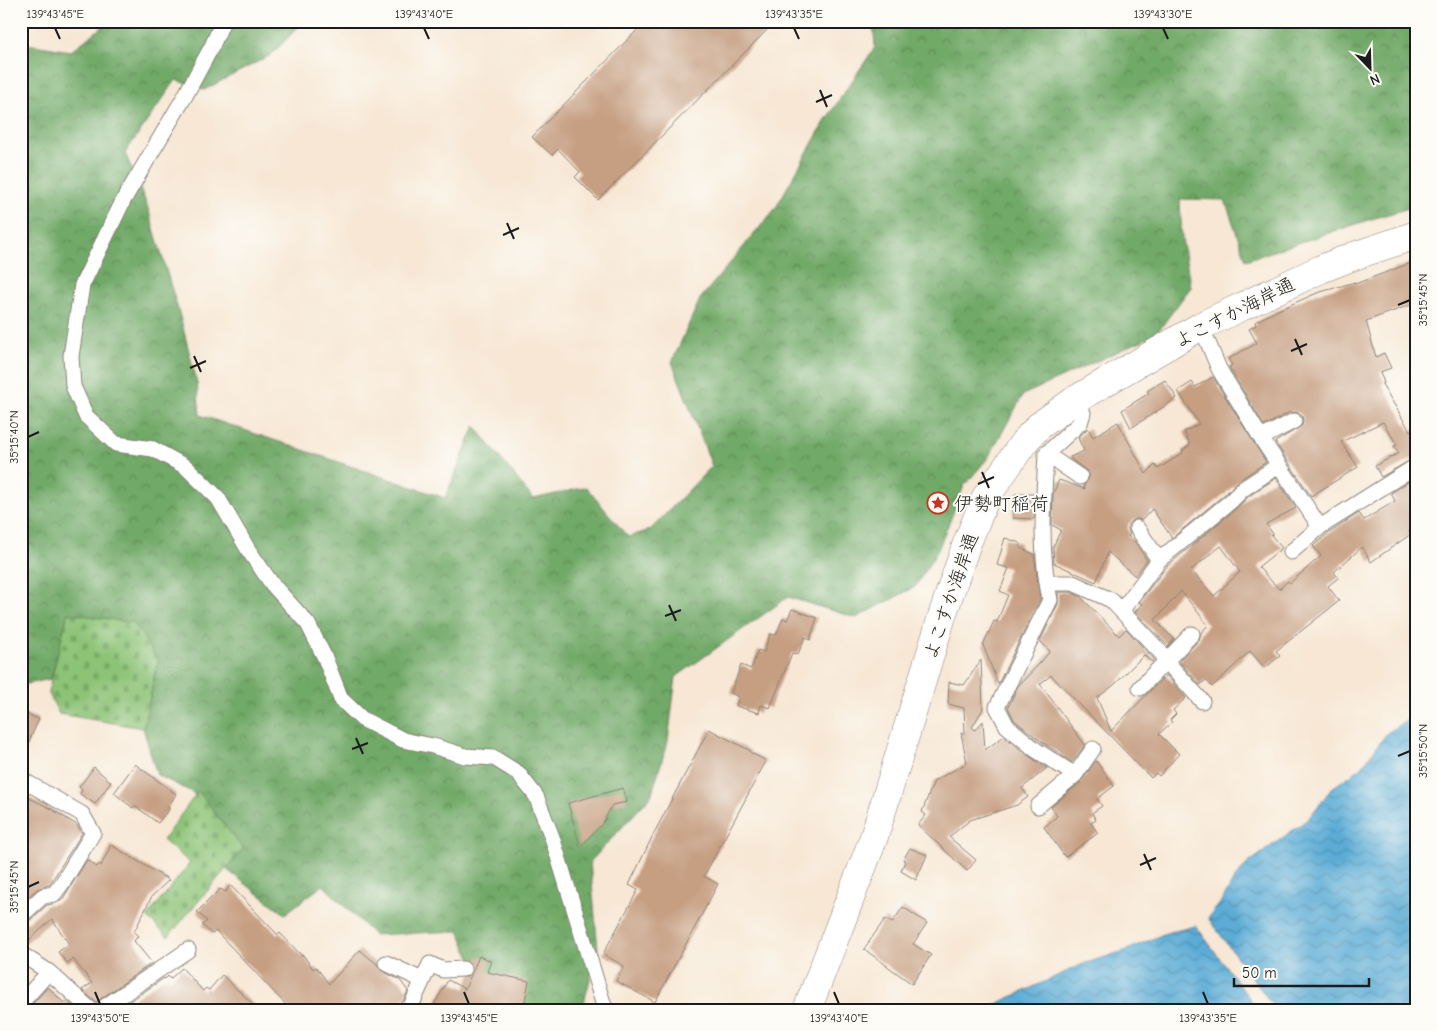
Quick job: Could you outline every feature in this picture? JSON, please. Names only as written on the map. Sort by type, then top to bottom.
[{"type":"highway","name":"よこすか海岸通","points":[[807,1010],[874,837],[943,613],[967,543],[986,497],[1024,442],[1039,426],[1075,400],[1201,326],[1321,269],[1416,235]]},
{"type":"street","points":[[223,21],[185,96],[124,199],[82,284],[71,356],[73,386],[86,416],[116,444],[153,449],[186,467],[218,498],[250,552],[272,584],[308,624],[325,658],[341,699],[362,719],[403,740],[433,746],[465,756],[494,758],[518,773],[536,796],[552,837],[604,1006],[607,1010]]},
{"type":"street","points":[[1201,326],[1219,369],[1261,438],[1320,527]]},
{"type":"street","points":[[1075,400],[1083,413],[1080,423],[1046,454],[1043,522],[1044,566],[1050,600],[997,706],[1007,726],[1036,750],[1075,775]]},
{"type":"street","points":[[1261,438],[1294,421]]},
{"type":"street","points":[[1046,454],[1080,477]]},
{"type":"street","points":[[1122,610],[1159,560],[1243,489],[1279,465]]},
{"type":"street","points":[[1291,552],[1320,527],[1416,466]]},
{"type":"street","points":[[1137,528],[1159,560]]},
{"type":"street","points":[[1048,583],[1073,583],[1111,600],[1202,700]]},
{"type":"street","points":[[1140,688],[1192,634]]},
{"type":"street","points":[[1038,806],[1075,775],[1093,749]]},
{"type":"street","points":[[21,778],[82,814],[93,833],[54,894],[44,896],[21,916]]},
{"type":"street","points":[[100,1010],[188,950]]},
{"type":"street","points":[[21,954],[49,972],[91,1010]]},
{"type":"street","points":[[386,963],[422,980]]},
{"type":"street","points":[[412,1008],[430,964],[443,970],[463,970]]},
{"type":"street","points":[[21,1002],[49,972]]},
{"type":"green space","points":[[110,21],[304,21],[271,55],[204,90],[176,80],[125,153],[147,205],[181,320],[197,383],[200,415],[445,498],[475,426],[533,499],[586,487],[628,537],[650,530],[712,466],[672,362],[700,299],[775,209],[825,121],[875,47],[873,21],[1416,21],[1416,206],[1246,260],[1225,200],[1180,199],[1182,239],[1191,287],[1156,334],[1023,395],[988,458],[964,486],[938,550],[915,587],[856,618],[788,597],[676,677],[668,741],[651,796],[590,862],[598,949],[582,1010],[482,1010],[487,997],[459,931],[374,935],[323,885],[285,914],[226,869],[243,849],[192,792],[157,775],[143,728],[158,661],[69,613],[51,679],[21,685],[21,43],[71,51]]},
{"type":"green space","points":[[68,613],[134,623],[158,661],[143,728],[59,714],[48,692]]},
{"type":"green space","points":[[198,791],[243,849],[168,937],[147,917],[190,863],[163,840]]},
{"type":"water","points":[[1416,715],[1416,1010],[1276,1010],[1208,918],[1247,864],[1308,819],[1332,788],[1361,768],[1387,733]]},
{"type":"water","points":[[1196,926],[1258,1010],[983,1010],[1083,964],[1127,950],[1166,933]]},
{"type":"building","points":[[646,21],[776,21],[598,200],[575,177],[580,172],[558,149],[552,155],[532,137]]},
{"type":"building","points":[[1416,261],[1416,303],[1366,321],[1376,357],[1384,353],[1391,368],[1380,372],[1384,383],[1382,384],[1410,431],[1416,428],[1416,457],[1381,477],[1375,466],[1399,453],[1394,446],[1397,445],[1383,422],[1341,442],[1358,467],[1311,496],[1275,442],[1302,426],[1302,416],[1299,413],[1290,412],[1264,426],[1229,367],[1232,365],[1228,359],[1257,343],[1249,329],[1256,325],[1255,322],[1276,311],[1317,293],[1355,282],[1355,284]]},
{"type":"building","points":[[1213,377],[1266,462],[1238,481],[1172,538],[1152,509],[1142,520],[1131,521],[1128,524],[1130,534],[1128,536],[1135,542],[1147,560],[1135,576],[1108,552],[1096,582],[1054,563],[1053,547],[1061,530],[1052,525],[1053,494],[1059,480],[1085,489],[1084,485],[1089,478],[1089,473],[1070,457],[1084,451],[1078,438],[1088,428],[1093,437],[1118,422],[1146,474],[1155,465],[1158,469],[1183,453],[1182,451],[1190,445],[1184,432],[1199,424],[1178,391],[1192,382],[1195,387]]},
{"type":"building","points":[[1165,380],[1177,398],[1131,428],[1122,410],[1149,393],[1147,391]]},
{"type":"building","points":[[1416,477],[1416,526],[1409,531],[1411,534],[1371,562],[1362,547],[1334,572],[1338,578],[1328,586],[1339,601],[1276,651],[1280,656],[1265,668],[1250,651],[1212,687],[1206,680],[1200,685],[1179,661],[1199,640],[1201,633],[1208,625],[1181,591],[1155,620],[1174,639],[1168,646],[1135,612],[1142,604],[1139,602],[1166,567],[1249,496],[1276,478],[1296,508],[1266,524],[1273,534],[1271,535],[1282,548],[1258,567],[1279,589],[1288,581],[1290,583],[1321,556],[1313,546],[1359,513],[1364,520],[1395,501],[1391,493]],"holes":[[[1221,546],[1240,572],[1214,596],[1191,570]]]},
{"type":"building","points":[[1015,494],[1035,494],[1034,519],[1013,518]]},
{"type":"building","points":[[1005,538],[1020,543],[1020,548],[1034,554],[1040,599],[998,684],[983,645],[994,621],[997,622],[1008,595],[1000,591],[1009,568],[997,565]]},
{"type":"building","points":[[1058,592],[1071,592],[1081,597],[1119,636],[1126,629],[1154,659],[1152,662],[1144,655],[1114,685],[1097,698],[1111,731],[1166,675],[1186,698],[1173,710],[1176,714],[1170,720],[1172,722],[1159,734],[1179,754],[1159,776],[1156,773],[1151,778],[1051,675],[1040,684],[1085,745],[1072,762],[1014,720],[1008,707],[1018,686],[1050,651],[1040,641],[1058,604]]},
{"type":"building","points":[[792,609],[817,618],[810,640],[805,637],[798,654],[792,653],[770,708],[761,705],[759,713],[736,706],[739,697],[731,693],[741,665],[751,669],[758,650],[764,652],[770,634],[776,635],[783,618],[787,620]]},
{"type":"building","points":[[981,660],[983,709],[972,727],[975,730],[983,721],[985,750],[1004,736],[1047,768],[1022,788],[1028,797],[1017,805],[970,820],[949,837],[976,860],[967,871],[918,825],[926,815],[922,812],[934,781],[967,763],[961,733],[965,733],[964,708],[948,704],[949,682],[964,685]]},
{"type":"building","points":[[21,712],[39,719],[21,759]]},
{"type":"building","points":[[709,729],[766,761],[704,876],[718,884],[655,1002],[616,981],[624,966],[603,954],[638,890],[629,885]]},
{"type":"building","points":[[1096,761],[1114,786],[1097,799],[1102,806],[1092,813],[1096,820],[1091,823],[1098,833],[1065,857],[1044,827],[1057,816],[1051,807],[1081,782]]},
{"type":"building","points":[[135,764],[176,794],[168,807],[169,809],[158,823],[135,806],[133,808],[114,793]]},
{"type":"building","points":[[94,767],[111,782],[95,804],[80,794],[82,790],[79,787]]},
{"type":"building","points":[[623,788],[627,802],[612,805],[603,823],[580,847],[568,803]]},
{"type":"building","points":[[21,794],[50,808],[77,825],[82,833],[49,885],[37,889],[21,903]]},
{"type":"building","points":[[111,845],[169,880],[152,896],[134,932],[138,936],[134,941],[152,963],[96,1002],[82,990],[92,983],[73,959],[67,963],[58,952],[69,944],[52,919],[24,945],[21,945],[21,925],[27,923],[47,905],[62,900],[87,860],[97,867],[99,864],[101,866]]},
{"type":"building","points":[[910,848],[927,855],[916,880],[901,871],[905,861],[903,860]]},
{"type":"building","points":[[230,885],[278,935],[280,933],[303,955],[313,969],[316,967],[329,984],[360,950],[377,964],[382,971],[400,980],[408,991],[403,1001],[392,1010],[291,1010],[216,931],[212,934],[202,925],[207,921],[197,912],[220,889],[226,892]]},
{"type":"building","points":[[903,907],[927,923],[913,944],[931,955],[912,984],[864,949],[885,919],[892,923]]},
{"type":"building","points":[[479,956],[491,961],[487,972],[529,981],[523,1010],[442,1010],[434,1005],[448,980],[465,989]]},
{"type":"building","points":[[182,968],[203,991],[206,988],[209,990],[222,975],[259,1010],[117,1010],[164,978],[168,976],[170,979]]},
{"type":"building","points":[[48,987],[64,1003],[67,1001],[77,1010],[27,1010]]},
{"type":"place","name":"伊勢町稲荷","points":[[938,503]]}]
